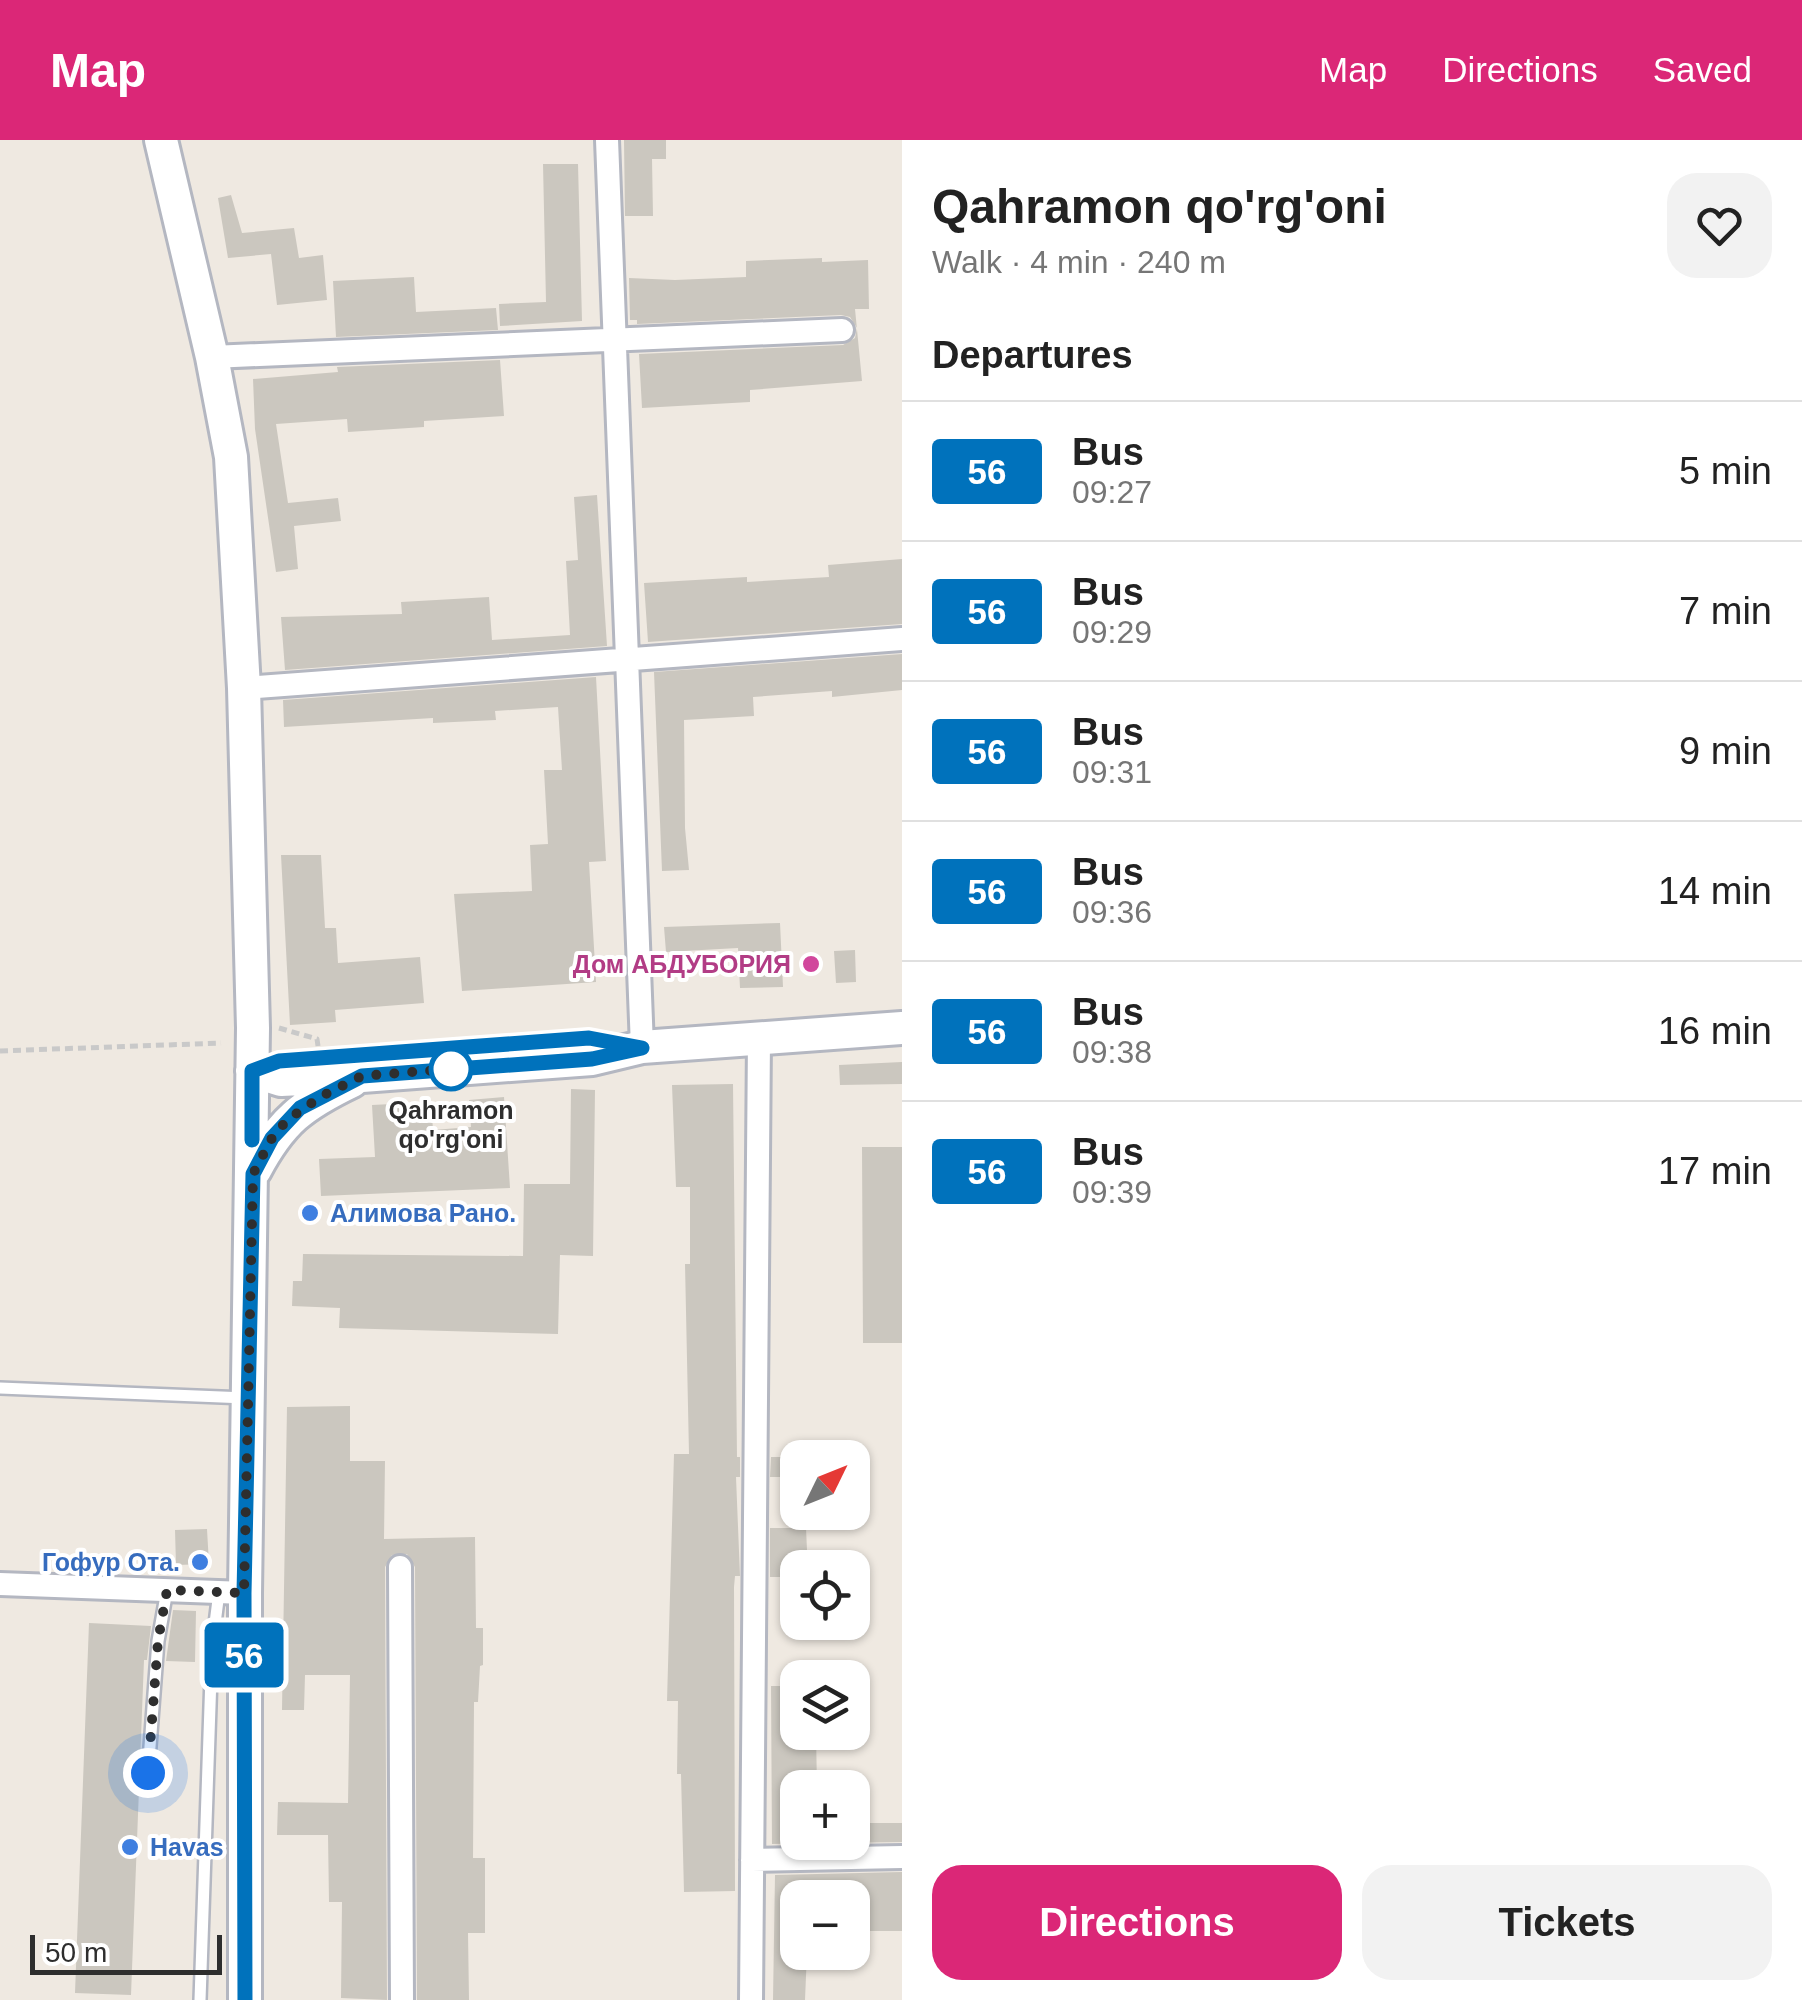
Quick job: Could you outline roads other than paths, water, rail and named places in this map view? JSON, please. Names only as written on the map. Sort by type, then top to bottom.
[{"type":"main road","points":[[161,140],[212,357],[231,458],[244,688],[253,1174],[247,1398],[232,1592],[245,2000]]},
{"type":"main road","points":[[252,1071],[281,1080],[362,1076],[592,1059],[642,1048],[902,1028]]},
{"type":"main road","points":[[252,1071],[279,1061],[589,1038],[642,1048]]},
{"type":"main road","points":[[253,1174],[272,1138],[300,1108],[362,1076]]},
{"type":"street","points":[[607,140],[642,1048]]},
{"type":"street","points":[[212,357],[842,330]]},
{"type":"street","points":[[244,688],[902,639]]},
{"type":"street","points":[[751,2000],[759,1038]]},
{"type":"street","points":[[400,1567],[402,2000]]},
{"type":"street","points":[[0,1584],[232,1592]]},
{"type":"street","points":[[752,1860],[902,1857]]},
{"type":"lane","points":[[0,1388],[247,1398]]},
{"type":"lane","points":[[148,1773],[158,1641],[167,1590]]},
{"type":"lane","points":[[200,2000],[212,1647],[232,1592]]},
{"type":"place","name":"Дом АБДУБОРИЯ","points":[[811,964]]},
{"type":"place","name":"Qahramon qo'rg'oni","points":[[451,1069]]},
{"type":"place","name":"Алимова Рано.","points":[[310,1213]]},
{"type":"place","name":"Гофур Ота.","points":[[200,1562]]},
{"type":"place","name":"Havas","points":[[130,1847]]}]
